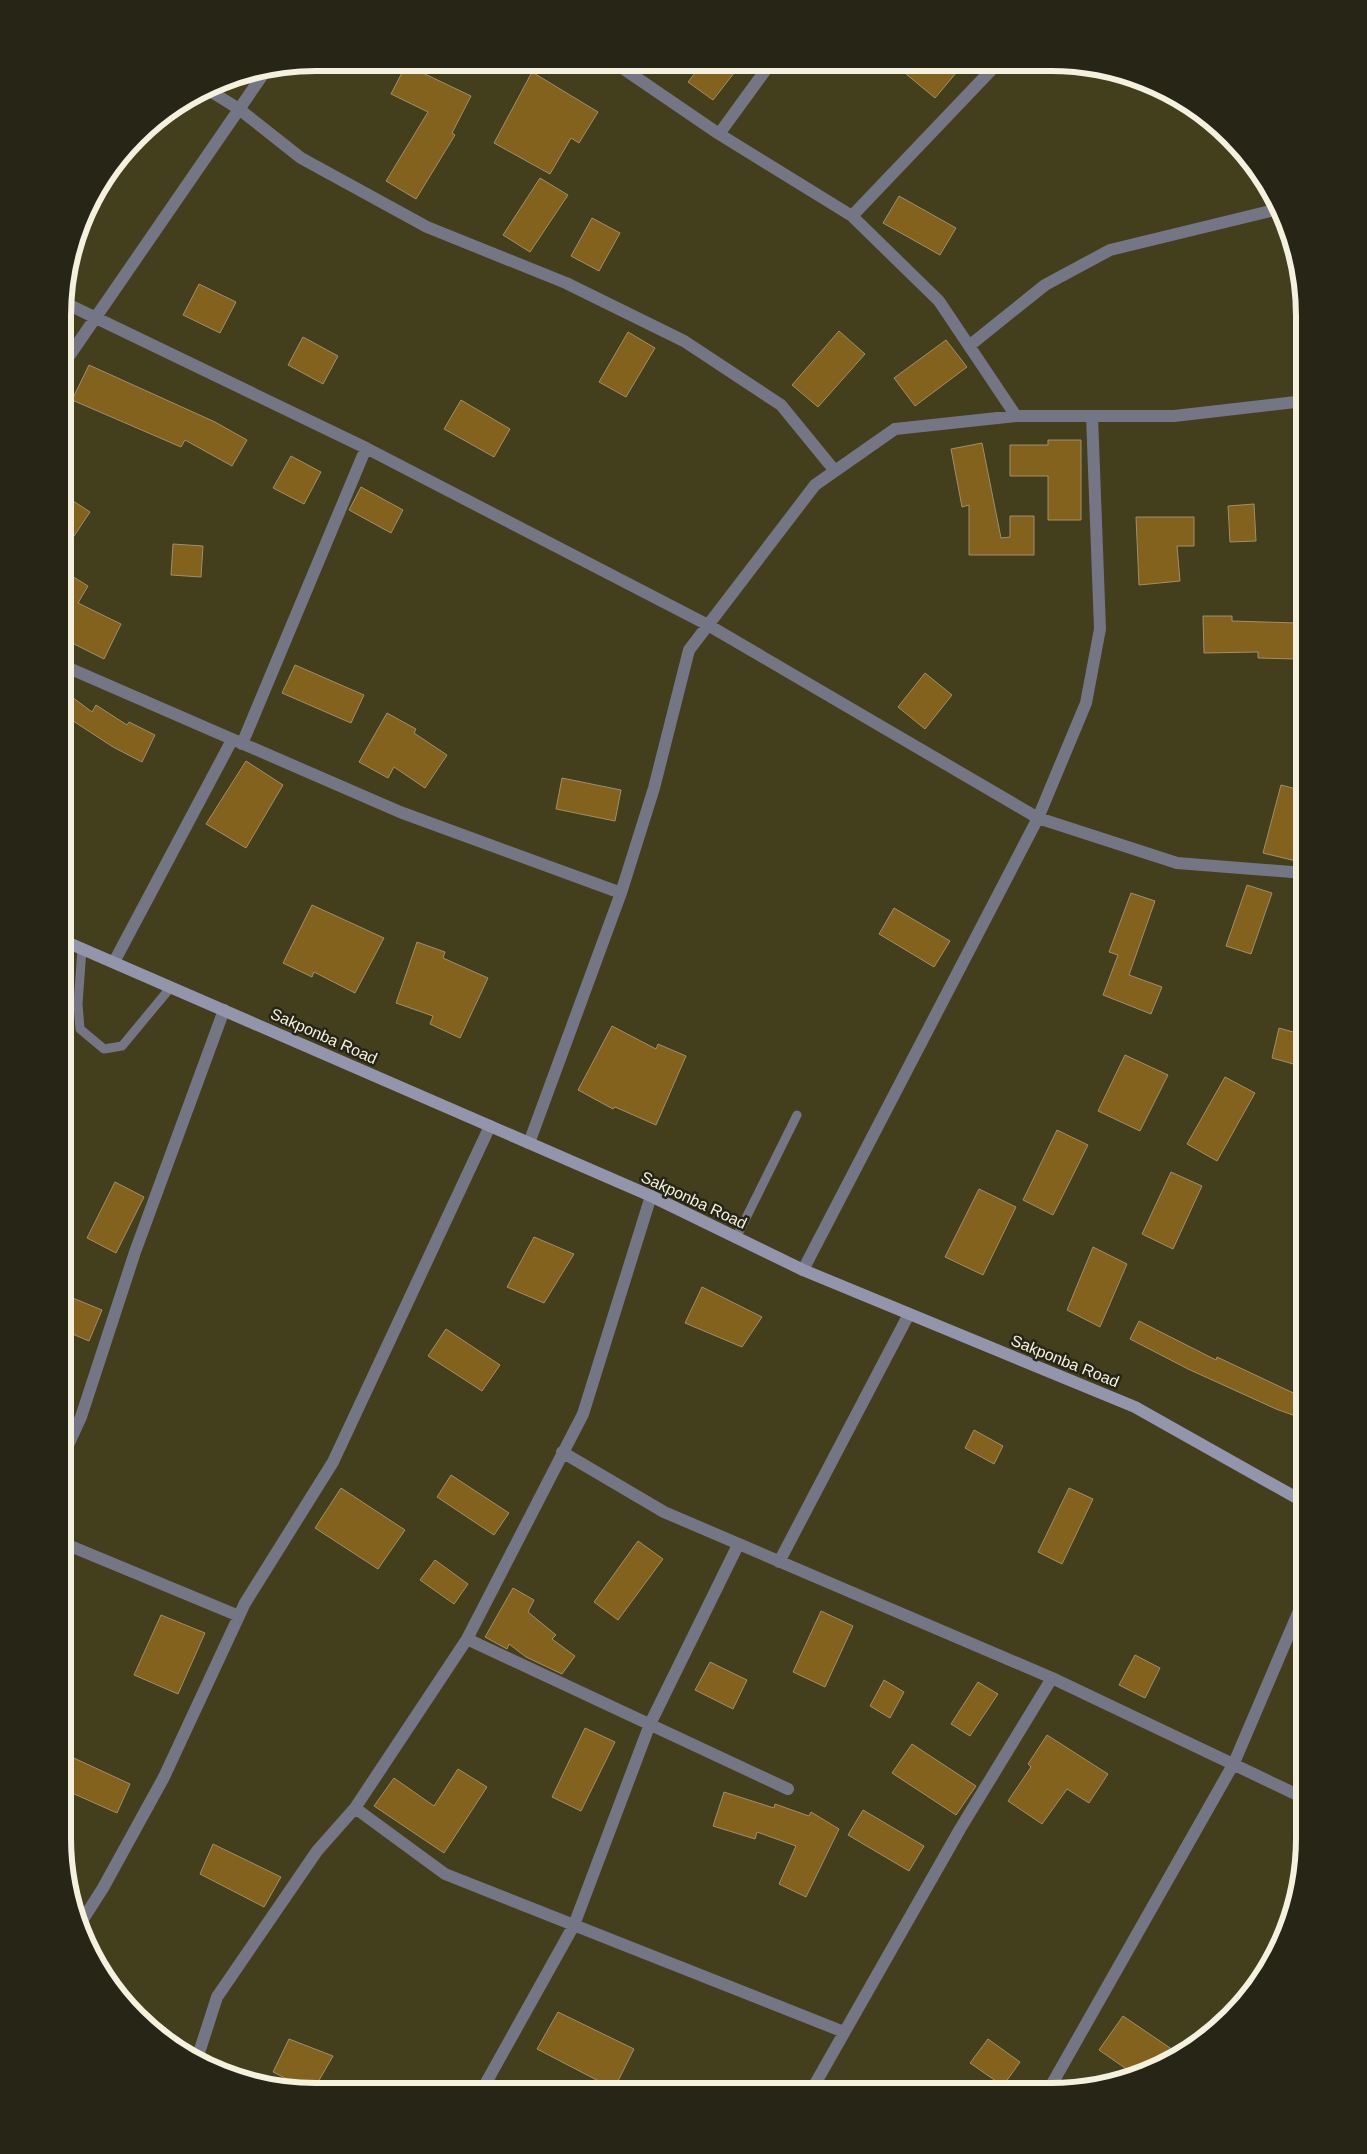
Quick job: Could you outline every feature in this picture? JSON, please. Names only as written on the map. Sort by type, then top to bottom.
[{"type":"main road","name":"Sakponba Road","points":[[71,944],[651,1196],[803,1270],[1135,1407],[1296,1498]]},
{"type":"street","points":[[627,71],[719,134],[852,216],[939,302],[1016,416]]},
{"type":"street","points":[[719,134],[765,71]]},
{"type":"street","points":[[852,216],[990,71]]},
{"type":"street","points":[[71,352],[261,78]]},
{"type":"street","points":[[214,94],[239,109],[301,158],[427,227],[566,283],[684,341],[781,405],[835,471]]},
{"type":"street","points":[[969,346],[1045,285],[1110,250],[1271,211]]},
{"type":"street","points":[[72,306],[366,448],[708,625],[1038,818],[1177,863],[1296,872]]},
{"type":"street","points":[[530,1143],[621,893],[654,788],[689,650],[815,485],[895,429],[1016,416],[1174,416],[1296,402]]},
{"type":"street","points":[[803,1270],[1038,818],[1086,703],[1100,629],[1092,416]]},
{"type":"street","points":[[114,962],[237,742],[366,448]]},
{"type":"street","points":[[71,669],[400,812],[621,893]]},
{"type":"street","points":[[71,1439],[81,1417],[135,1252],[224,1010]]},
{"type":"street","points":[[84,1917],[103,1888],[164,1776],[245,1603],[333,1462],[490,1126]]},
{"type":"street","points":[[199,2053],[217,1996],[317,1851],[355,1808],[467,1639],[583,1414],[651,1196]]},
{"type":"street","points":[[779,1562],[910,1314]]},
{"type":"street","points":[[562,1452],[664,1512],[1052,1678],[1296,1794]]},
{"type":"street","points":[[486,2083],[574,1925],[650,1724],[738,1545]]},
{"type":"street","points":[[71,1546],[239,1616]]},
{"type":"street","points":[[1053,2083],[1234,1763],[1296,1618]]},
{"type":"street","points":[[467,1639],[788,1789]]},
{"type":"street","points":[[815,2083],[960,1829],[1052,1678]]},
{"type":"street","points":[[355,1808],[445,1874],[844,2032]]},
{"type":"lane","points":[[82,949],[78,1004],[80,1029],[104,1048],[122,1046],[171,987]]},
{"type":"lane","points":[[736,1238],[797,1115]]},
{"type":"building","points":[[403,71],[419,71],[471,96],[452,133],[455,135],[416,199],[386,181],[428,112],[391,94]]},
{"type":"building","points":[[697,71],[736,71],[713,100],[688,82]]},
{"type":"building","points":[[902,71],[954,71],[956,73],[935,98]]},
{"type":"building","points":[[532,72],[598,112],[579,143],[571,138],[550,174],[494,143]]},
{"type":"building","points":[[540,178],[568,195],[530,252],[503,235]]},
{"type":"building","points":[[899,196],[956,228],[940,255],[883,223]]},
{"type":"building","points":[[592,218],[620,233],[599,271],[571,256]]},
{"type":"building","points":[[199,284],[236,302],[220,333],[183,315]]},
{"type":"building","points":[[839,331],[865,354],[818,407],[792,385]]},
{"type":"building","points":[[628,332],[655,348],[626,397],[599,382]]},
{"type":"building","points":[[303,337],[338,356],[323,384],[288,365]]},
{"type":"building","points":[[946,340],[967,367],[915,406],[894,378]]},
{"type":"building","points":[[89,365],[215,422],[247,440],[232,466],[185,440],[181,447],[72,400]]},
{"type":"building","points":[[461,400],[510,429],[494,457],[444,429]]},
{"type":"building","points":[[1048,440],[1081,440],[1081,520],[1048,520],[1048,476],[1010,476],[1010,445],[1048,445]]},
{"type":"building","points":[[982,443],[1001,538],[1010,537],[1010,516],[1034,516],[1034,555],[969,555],[969,505],[962,507],[951,449]]},
{"type":"building","points":[[291,456],[321,472],[304,504],[273,488]]},
{"type":"building","points":[[361,487],[403,510],[391,533],[349,510]]},
{"type":"building","points":[[71,500],[90,512],[71,540]]},
{"type":"building","points":[[1254,504],[1256,541],[1230,542],[1228,506]]},
{"type":"building","points":[[1136,517],[1194,517],[1194,546],[1177,546],[1180,581],[1139,585]]},
{"type":"building","points":[[173,544],[203,546],[201,577],[171,575]]},
{"type":"building","points":[[71,575],[88,586],[78,603],[121,624],[104,659],[71,642]]},
{"type":"building","points":[[1203,616],[1232,616],[1232,621],[1296,623],[1296,659],[1258,658],[1258,652],[1204,653]]},
{"type":"building","points":[[295,665],[364,695],[351,723],[282,693]]},
{"type":"building","points":[[925,673],[952,695],[925,729],[898,707]]},
{"type":"building","points":[[71,696],[92,712],[96,705],[127,725],[129,722],[155,735],[142,762],[113,747],[71,720]]},
{"type":"building","points":[[387,713],[416,729],[414,733],[447,755],[425,788],[394,767],[388,778],[359,762]]},
{"type":"building","points":[[246,761],[283,785],[246,848],[206,824]]},
{"type":"building","points":[[562,778],[621,790],[615,821],[556,809]]},
{"type":"building","points":[[1281,785],[1296,789],[1296,861],[1263,853]]},
{"type":"building","points":[[1247,885],[1272,893],[1251,954],[1226,946]]},
{"type":"building","points":[[1131,893],[1155,901],[1129,975],[1162,987],[1151,1014],[1103,995],[1118,955],[1109,952]]},
{"type":"building","points":[[312,905],[384,938],[355,993],[314,972],[312,977],[283,963]]},
{"type":"building","points":[[894,908],[950,941],[934,967],[879,934]]},
{"type":"building","points":[[417,942],[445,952],[443,958],[488,978],[460,1038],[430,1024],[433,1016],[396,1003]]},
{"type":"building","points":[[612,1026],[656,1049],[658,1044],[686,1056],[656,1125],[615,1107],[613,1109],[578,1090]]},
{"type":"building","points":[[1279,1028],[1296,1033],[1296,1065],[1272,1058]]},
{"type":"building","points":[[1125,1055],[1168,1075],[1140,1131],[1098,1111]]},
{"type":"building","points":[[1225,1077],[1255,1093],[1217,1161],[1187,1144]]},
{"type":"building","points":[[1057,1130],[1088,1145],[1053,1215],[1023,1200]]},
{"type":"building","points":[[1171,1172],[1202,1186],[1173,1249],[1142,1234]]},
{"type":"building","points":[[115,1182],[144,1197],[116,1253],[87,1238]]},
{"type":"building","points":[[979,1189],[1016,1207],[983,1275],[945,1257]]},
{"type":"building","points":[[534,1237],[574,1254],[544,1303],[507,1287]]},
{"type":"building","points":[[1093,1247],[1127,1264],[1100,1327],[1067,1310]]},
{"type":"building","points":[[702,1287],[762,1317],[742,1347],[685,1323]]},
{"type":"building","points":[[71,1297],[102,1310],[89,1341],[71,1333]]},
{"type":"building","points":[[1139,1321],[1216,1360],[1217,1357],[1296,1394],[1296,1416],[1188,1369],[1130,1339]]},
{"type":"building","points":[[446,1329],[500,1365],[482,1391],[428,1356]]},
{"type":"building","points":[[974,1430],[1003,1446],[994,1464],[965,1448]]},
{"type":"building","points":[[451,1475],[509,1513],[494,1535],[437,1497]]},
{"type":"building","points":[[341,1488],[405,1530],[378,1569],[315,1528]]},
{"type":"building","points":[[1069,1488],[1093,1499],[1062,1564],[1038,1552]]},
{"type":"building","points":[[638,1541],[663,1559],[618,1620],[594,1602]]},
{"type":"building","points":[[435,1560],[468,1584],[454,1604],[420,1580]]},
{"type":"building","points":[[513,1588],[534,1600],[528,1612],[556,1635],[552,1639],[575,1656],[562,1674],[526,1657],[509,1644],[507,1649],[485,1637]]},
{"type":"building","points":[[821,1611],[853,1626],[825,1687],[793,1672]]},
{"type":"building","points":[[161,1615],[205,1633],[178,1694],[134,1675]]},
{"type":"building","points":[[1135,1655],[1160,1668],[1145,1698],[1119,1685]]},
{"type":"building","points":[[710,1662],[747,1680],[733,1709],[695,1690]]},
{"type":"building","points":[[884,1680],[904,1692],[890,1718],[870,1706]]},
{"type":"building","points":[[978,1682],[998,1694],[970,1736],[951,1724]]},
{"type":"building","points":[[585,1728],[615,1742],[581,1811],[552,1797]]},
{"type":"building","points":[[1047,1735],[1108,1774],[1089,1803],[1067,1789],[1042,1824],[1008,1801],[1031,1767],[1028,1764]]},
{"type":"building","points":[[912,1744],[976,1786],[956,1815],[892,1773]]},
{"type":"building","points":[[71,1757],[130,1784],[117,1813],[71,1793]]},
{"type":"building","points":[[458,1769],[487,1787],[444,1853],[374,1806],[394,1778],[434,1806]]},
{"type":"building","points":[[724,1792],[774,1808],[775,1804],[809,1816],[811,1812],[839,1829],[806,1897],[779,1884],[796,1846],[757,1832],[755,1839],[713,1826]]},
{"type":"building","points":[[863,1810],[924,1846],[909,1871],[848,1835]]},
{"type":"building","points":[[213,1844],[281,1877],[264,1907],[200,1874]]},
{"type":"building","points":[[558,2012],[634,2049],[617,2083],[602,2083],[537,2049]]},
{"type":"building","points":[[1123,2016],[1173,2050],[1128,2070],[1099,2050]]},
{"type":"building","points":[[289,2039],[333,2056],[317,2083],[292,2082],[273,2072]]},
{"type":"building","points":[[988,2039],[1020,2062],[1005,2083],[999,2083],[970,2063]]}]
